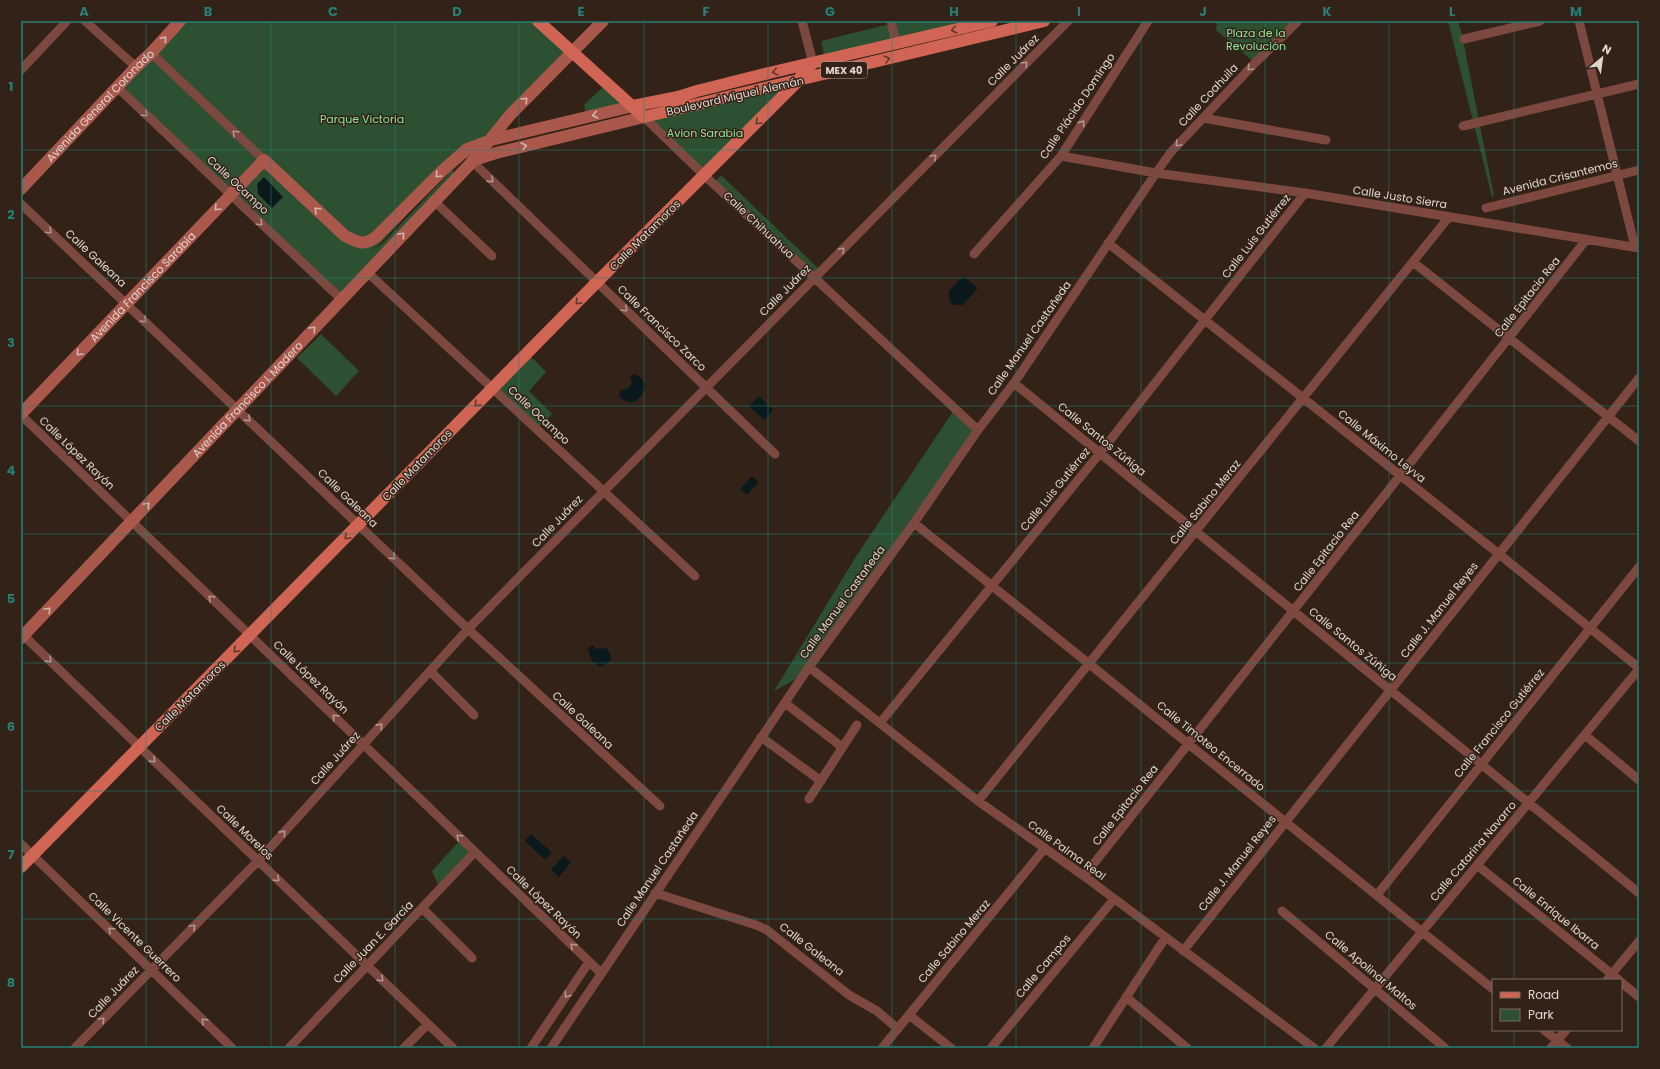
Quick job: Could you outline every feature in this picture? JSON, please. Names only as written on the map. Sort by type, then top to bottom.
[{"type":"main road","name":"Avenida General Coronado","points":[[21,189],[136,67],[151,54],[180,21]]},
{"type":"main road","name":"Calle Chihuahua","points":[[538,21],[612,86],[644,117]]},
{"type":"main road","name":"Avenida Francisco I. Madero","points":[[22,635],[131,522],[473,160],[491,140],[510,115],[603,21]]},
{"type":"main road","name":"Boulevard Miguel Alemán","points":[[473,160],[496,153],[1044,21]]},
{"type":"main road","name":"Boulevard Miguel Alemán","points":[[467,149],[491,140],[633,106],[678,97],[704,89],[986,22]]},
{"type":"main road","name":"Calle Matamoros","points":[[21,866],[250,636],[597,282],[705,176],[798,81],[803,73],[813,63]]},
{"type":"main road","points":[[612,86],[641,99],[668,96],[678,97]]},
{"type":"main road","name":"MEX 40","points":[[264,160],[345,236],[361,243],[366,243],[376,237],[442,171],[467,149]]},
{"type":"main road","name":"Avenida Francisco Sarabia","points":[[21,415],[264,160]]},
{"type":"street","points":[[21,70],[67,21]]},
{"type":"street","points":[[85,21],[136,67]]},
{"type":"street","points":[[802,21],[813,63]]},
{"type":"street","points":[[891,21],[896,44]]},
{"type":"street","name":"Calle Juárez","points":[[75,1048],[258,861],[468,629],[706,386],[1068,21]]},
{"type":"street","name":"Calle Plácido Domíngo","points":[[974,254],[1061,156],[1148,21]]},
{"type":"street","name":"Calle Coahuila","points":[[1156,173],[1171,152],[1254,64],[1298,21]]},
{"type":"street","points":[[1464,39],[1540,21]]},
{"type":"street","points":[[1579,21],[1616,176],[1637,247]]},
{"type":"street","points":[[151,54],[264,160]]},
{"type":"street","points":[[1463,126],[1639,84]]},
{"type":"street","name":"Calle Ocampo","points":[[117,88],[341,299]]},
{"type":"street","name":"Calle Chihuahua","points":[[644,117],[705,176],[978,430]]},
{"type":"street","points":[[1203,118],[1326,140]]},
{"type":"street","name":"Calle Francisco Zarco","points":[[467,149],[473,160],[775,454]]},
{"type":"street","name":"Calle Justo Sierra","points":[[1061,156],[1156,173],[1305,193],[1586,240],[1637,247]]},
{"type":"street","name":"Avenida Crisantemos","points":[[1486,208],[1639,170]]},
{"type":"street","name":"Calle Manuel Castañeda","points":[[551,1048],[809,667],[914,522],[978,430],[1014,383],[1156,173]]},
{"type":"street","name":"Calle Luis Gutiérrez","points":[[880,723],[1100,453],[1305,193]]},
{"type":"street","points":[[434,201],[492,256]]},
{"type":"street","name":"Calle Galeana","points":[[21,204],[127,303],[468,629],[660,806]]},
{"type":"street","name":"Calle Sabino Meraz","points":[[978,801],[1450,217]]},
{"type":"street","name":"Calle Epitacio Rea","points":[[1084,876],[1586,240]]},
{"type":"street","name":"Calle Máximo Leyva","points":[[1108,243],[1499,554],[1639,669]]},
{"type":"street","points":[[1413,262],[1639,442]]},
{"type":"street","name":"Calle Ocampo","points":[[367,272],[696,576]]},
{"type":"street","name":"Calle J. Manuel Reyes","points":[[1183,951],[1639,378]]},
{"type":"street","name":"Calle Santos Zúñiga","points":[[1014,383],[1639,893]]},
{"type":"street","name":"Calle López Rayón","points":[[21,415],[601,973]]},
{"type":"street","name":"Calle Timoteo Encerrado","points":[[914,522],[1492,988]]},
{"type":"street","name":"Calle Francisco Gutiérrez","points":[[1377,895],[1639,567]]},
{"type":"street","name":"Calle Morelos","points":[[22,635],[453,1048]]},
{"type":"street","name":"Calle Palma Real","points":[[809,667],[978,801],[1084,876],[1314,1048]]},
{"type":"street","name":"Calle Catarina Navarro","points":[[1326,1048],[1639,669]]},
{"type":"street","points":[[430,671],[474,715]]},
{"type":"street","points":[[785,702],[842,747]]},
{"type":"street","points":[[809,799],[857,725]]},
{"type":"street","points":[[1585,735],[1639,780]]},
{"type":"street","points":[[762,737],[821,781]]},
{"type":"street","name":"Calle Vicente Guerrero","points":[[21,844],[232,1048]]},
{"type":"street","name":"Calle Sabino Meraz","points":[[882,1048],[1045,848]]},
{"type":"street","name":"Calle Juan E. García","points":[[288,1048],[475,852]]},
{"type":"street","name":"Calle Enrique Ibarra","points":[[1477,865],[1613,978]]},
{"type":"street","name":"Calle Galeana","points":[[655,894],[756,925],[767,930],[849,994],[878,1011],[898,1028]]},
{"type":"street","name":"Calle Campos","points":[[991,1048],[1114,899]]},
{"type":"street","points":[[422,908],[472,958]]},
{"type":"street","name":"Calle Apolinar Maltos","points":[[1282,911],[1445,1048]]},
{"type":"street","points":[[1094,1048],[1165,938]]},
{"type":"street","points":[[1613,978],[1639,941]]},
{"type":"street","points":[[531,1048],[590,962]]},
{"type":"street","points":[[1622,983],[1639,997]]},
{"type":"street","points":[[1126,997],[1187,1048]]},
{"type":"street","points":[[909,1014],[951,1048]]},
{"type":"street","points":[[404,1048],[428,1024]]},
{"type":"street","points":[[1545,1031],[1554,1044],[1566,1048]]},
{"type":"street","points":[[1554,1044],[1565,1031]]},
{"type":"green space","name":"Parque Victoria","points":[[184,21],[538,21],[576,55],[507,126],[486,135],[452,165],[381,243],[371,250],[382,244],[452,170],[455,173],[345,301],[120,90]]},
{"type":"green space","points":[[902,21],[986,21],[825,60],[821,41]]},
{"type":"green space","name":"Plaza de la Revolución","points":[[1217,21],[1302,21],[1257,65],[1216,30]]},
{"type":"green space","points":[[1448,21],[1458,21],[1462,35],[1494,196],[1492,197]]},
{"type":"green space","name":"Avion Sarabia","points":[[798,81],[705,173],[647,118]]},
{"type":"green space","points":[[606,84],[631,109],[587,120],[584,105]]},
{"type":"green space","points":[[721,175],[819,269],[815,277],[715,182]]},
{"type":"green space","points":[[321,334],[359,371],[336,396],[297,358]]},
{"type":"green space","points":[[528,354],[546,372],[529,391],[552,414],[538,428],[494,388]]},
{"type":"green space","points":[[956,407],[981,431],[809,672],[774,691],[855,558]]},
{"type":"green space","points":[[461,839],[475,852],[440,889],[432,871]]},
{"type":"shaded area","points":[[264,177],[283,197],[272,208],[258,194],[257,184]]},
{"type":"shaded area","points":[[963,276],[978,288],[963,305],[954,305],[950,302],[949,291]]},
{"type":"shaded area","points":[[634,374],[640,377],[646,385],[641,396],[630,403],[619,397],[620,391],[629,388],[632,382],[630,377]]},
{"type":"shaded area","points":[[759,396],[773,410],[764,420],[749,406]]},
{"type":"shaded area","points":[[752,476],[759,482],[747,495],[740,489]]},
{"type":"shaded area","points":[[593,645],[596,649],[606,648],[609,651],[611,657],[607,664],[600,667],[592,661],[588,650],[589,647]]},
{"type":"shaded area","points":[[531,834],[552,853],[545,860],[525,841]]},
{"type":"shaded area","points":[[563,856],[571,862],[559,877],[551,870]]}]
